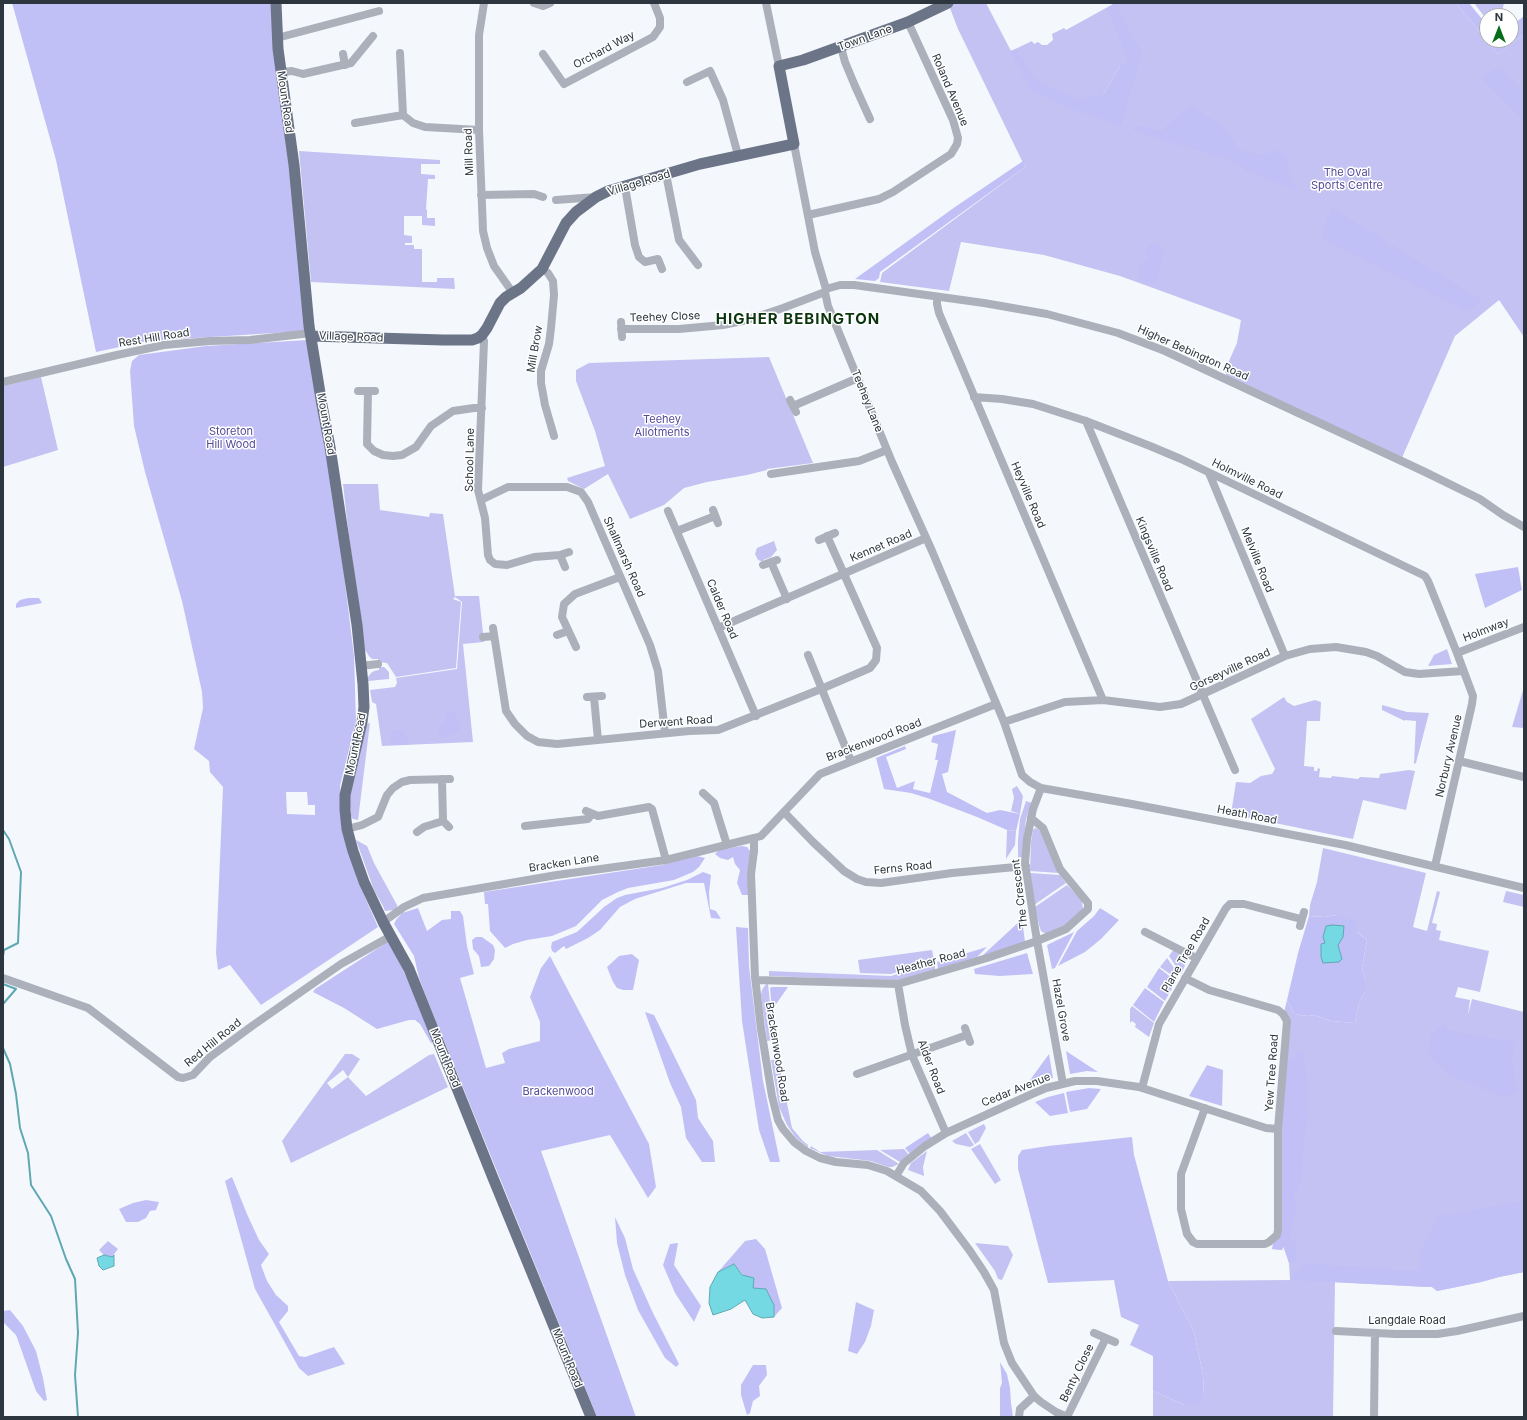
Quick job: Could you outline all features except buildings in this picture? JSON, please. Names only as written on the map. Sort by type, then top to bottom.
[{"type":"main road","name":"Mount Road","points":[[276,3],[277,38],[294,165],[322,405],[330,447],[361,666],[364,707],[345,795],[347,829],[364,882],[383,922],[409,969],[591,1417]]},
{"type":"main road","name":"Town Lane","points":[[779,66],[803,60],[841,47],[908,22],[948,3]]},
{"type":"main road","name":"Teehey Lane","points":[[779,66],[794,144]]},
{"type":"main road","name":"Village Road","points":[[314,335],[472,340],[482,335],[500,303],[506,297],[533,279],[542,269],[566,223],[576,212],[596,197],[608,191],[700,164],[794,144]]},
{"type":"street","name":"Mill Road","points":[[484,3],[479,35],[479,130],[483,231],[487,248],[494,266],[513,293]]},
{"type":"street","points":[[534,3],[543,6],[550,3]]},
{"type":"street","name":"Orchard Way","points":[[543,54],[564,84],[653,37],[660,26],[660,18],[654,3]]},
{"type":"street","points":[[766,3],[779,66]]},
{"type":"street","points":[[277,38],[379,11]]},
{"type":"street","name":"Roland Avenue","points":[[808,215],[879,199],[893,192],[951,154],[957,144],[958,138],[953,120],[908,22]]},
{"type":"street","points":[[281,72],[292,71],[303,74],[351,63],[373,36]]},
{"type":"street","points":[[841,47],[852,80],[870,118]]},
{"type":"street","points":[[400,53],[403,115]]},
{"type":"street","points":[[343,54],[345,64]]},
{"type":"street","points":[[687,82],[710,71],[723,100],[738,155]]},
{"type":"street","points":[[355,123],[403,115],[413,123],[425,127],[479,130]]},
{"type":"street","name":"Teehey Lane","points":[[794,144],[815,252],[828,306],[887,450],[1004,722]]},
{"type":"street","points":[[666,174],[679,240],[698,265]]},
{"type":"street","points":[[625,186],[635,245],[639,256],[645,262],[658,259],[662,269]]},
{"type":"street","points":[[481,195],[534,194],[543,197]]},
{"type":"street","points":[[556,200],[596,197]]},
{"type":"street","name":"Mill Brow","points":[[542,269],[548,273],[553,281],[554,295],[551,328],[549,344],[541,371],[541,383],[545,406],[554,436]]},
{"type":"street","name":"Higher Bebington Road","points":[[825,291],[840,285],[854,285],[1047,314],[1118,333],[1158,348],[1423,471],[1480,499],[1524,527]]},
{"type":"street","name":"Teehey Close","points":[[621,329],[679,329],[723,325],[747,320],[769,313],[825,291]]},
{"type":"street","name":"Heyville Road","points":[[937,297],[936,304],[939,313],[1103,700]]},
{"type":"street","name":"Rest Hill Road","points":[[3,382],[123,353],[164,345],[314,335]]},
{"type":"street","name":"School Lane","points":[[482,335],[484,341],[478,490],[485,518],[488,555],[490,560],[495,564],[507,565],[534,557],[560,555],[569,552]]},
{"type":"street","points":[[793,406],[858,378]]},
{"type":"street","points":[[358,391],[371,391],[367,444],[374,451],[388,456],[402,455],[416,447],[432,426],[453,411],[482,408]]},
{"type":"street","name":"Holmville Road","points":[[974,397],[1002,399],[1033,404],[1086,421],[1150,446],[1425,576],[1457,652]]},
{"type":"street","name":"Kingsville Road","points":[[1086,421],[1235,770]]},
{"type":"street","points":[[771,474],[859,461],[887,450]]},
{"type":"street","name":"Melville Road","points":[[1209,473],[1284,656]]},
{"type":"street","name":"Shallmarsh Road","points":[[481,500],[508,487],[567,487],[581,492],[588,502],[655,658],[660,684],[665,733]]},
{"type":"street","name":"Calder Road","points":[[668,511],[756,716]]},
{"type":"street","points":[[676,531],[716,516]]},
{"type":"street","points":[[819,540],[835,532]]},
{"type":"street","name":"Kennet Road","points":[[827,536],[843,574]]},
{"type":"street","name":"Kennet Road","points":[[718,628],[926,538]]},
{"type":"street","points":[[560,555],[565,567]]},
{"type":"street","points":[[763,565],[774,561],[786,599]]},
{"type":"street","name":"Derwent Road","points":[[483,637],[494,632],[506,711],[515,724],[527,736],[544,744],[665,733],[718,730],[756,716],[870,668],[876,660],[877,648],[843,574]]},
{"type":"street","points":[[576,647],[562,617],[564,604],[575,594],[620,577]]},
{"type":"street","name":"Holmway","points":[[1457,652],[1523,630]]},
{"type":"street","points":[[558,635],[568,631]]},
{"type":"street","name":"Gorseyville Road","points":[[1004,722],[1064,702],[1103,700],[1160,707],[1181,704],[1284,656],[1310,648],[1336,647],[1352,649],[1377,656],[1406,672],[1419,674],[1463,671]]},
{"type":"street","name":"Norbury Avenue","points":[[1435,866],[1472,704],[1472,696],[1457,652]]},
{"type":"street","points":[[808,655],[851,761]]},
{"type":"street","points":[[361,666],[378,664]]},
{"type":"street","points":[[595,696],[598,740]]},
{"type":"street","name":"Brackenwood Road","points":[[996,704],[820,774],[761,836],[754,838],[751,874],[756,980],[761,1029],[772,1096],[778,1120],[783,1129],[794,1142],[806,1151],[820,1158],[836,1162],[868,1165],[887,1171],[921,1192],[940,1211],[984,1272],[994,1290],[1004,1343],[1012,1363],[1034,1396]]},
{"type":"street","name":"Heath Road","points":[[1004,722],[1022,775],[1030,782],[1041,788],[1345,845],[1524,888]]},
{"type":"street","points":[[1460,761],[1524,777]]},
{"type":"street","points":[[347,829],[362,825],[378,817],[387,795],[393,788],[402,782],[410,780],[446,779],[443,821],[449,827]]},
{"type":"street","name":"The Crescent","points":[[1031,818],[1043,828],[1060,869],[1088,903],[1088,910],[1066,929],[1037,941],[1026,866],[1027,839],[1031,818],[1041,788]]},
{"type":"street","points":[[702,792],[714,803],[727,845]]},
{"type":"street","points":[[525,826],[588,819],[589,813],[598,816],[649,807],[652,809],[666,860]]},
{"type":"street","name":"Ferns Road","points":[[784,812],[844,871],[856,879],[866,882],[882,883],[952,873],[1026,866]]},
{"type":"street","points":[[419,828],[443,821]]},
{"type":"street","name":"Bracken Lane","points":[[383,922],[404,907],[422,898],[557,875],[666,860],[754,838]]},
{"type":"street","name":"Plane Tree Road","points":[[1142,1088],[1159,1024],[1223,912],[1230,904],[1244,904],[1302,919]]},
{"type":"street","points":[[1145,932],[1196,958]]},
{"type":"street","name":"Red Hill Road","points":[[3,978],[88,1008],[178,1077],[183,1078],[193,1075],[210,1057],[330,972],[391,936]]},
{"type":"street","name":"Heather Road","points":[[756,980],[898,984],[987,958],[1037,941]]},
{"type":"street","name":"Hazel Grove","points":[[1037,941],[1063,1084]]},
{"type":"street","name":"Yew Tree Road","points":[[1185,978],[1209,990],[1278,1010],[1283,1014],[1286,1020],[1278,1129],[1278,1230],[1274,1239],[1266,1244],[1197,1244],[1189,1237],[1181,1209],[1181,1174],[1205,1108]]},
{"type":"street","name":"Alder Road","points":[[898,984],[912,1055],[946,1133]]},
{"type":"street","points":[[857,1074],[967,1035]]},
{"type":"street","name":"Cedar Avenue","points":[[896,1176],[904,1163],[925,1146],[946,1133],[1046,1088],[1075,1081],[1092,1080],[1142,1088],[1266,1128],[1278,1129]]},
{"type":"street","name":"Langdale Road","points":[[1336,1332],[1375,1334],[1437,1334],[1524,1316]]},
{"type":"street","name":"Benty Close","points":[[1094,1333],[1115,1342]]},
{"type":"street","points":[[1374,1417],[1375,1334]]},
{"type":"street","name":"Benty Close","points":[[1067,1417],[1106,1338]]},
{"type":"street","points":[[1019,1417],[1020,1409],[1034,1396],[1056,1412],[1067,1417]]},
{"type":"green space","points":[[12,3],[273,3],[306,331],[148,341],[96,352],[56,160]]},
{"type":"green space","name":"The Oval Sports Centre","points":[[948,3],[986,3],[1011,51],[1032,41],[1034,44],[1038,42],[1042,45],[1047,45],[1053,40],[1052,34],[1064,28],[1066,30],[1115,3],[1456,3],[1479,31],[1479,48],[1493,48],[1498,54],[1506,48],[1519,48],[1519,38],[1524,34],[1524,337],[1499,300],[1455,336],[1401,460],[1227,379],[1225,370],[1237,343],[1241,320],[1120,276],[1044,255],[961,242],[949,291],[880,282],[882,273],[1025,167],[958,29]],"holes":[[[1120,66],[1121,126],[1103,95]]]},
{"type":"green space","points":[[1115,3],[1142,53],[1121,126],[1077,111],[1031,91],[1010,51],[1016,49],[1038,82],[1076,98],[1103,95],[1120,66],[1128,61],[1107,8]]},
{"type":"green space","points":[[1456,3],[1469,3],[1479,15],[1479,31]]},
{"type":"green space","points":[[1474,3],[1504,3],[1503,8],[1479,8],[1479,10]]},
{"type":"green space","points":[[1524,16],[1524,34],[1519,38],[1519,20]]},
{"type":"green space","points":[[1493,48],[1506,48],[1498,54]]},
{"type":"green space","points":[[1499,67],[1524,90],[1524,120],[1481,78]]},
{"type":"green space","points":[[1190,105],[1226,129],[1239,150],[1265,155],[1277,149],[1288,158],[1287,169],[1299,192],[1247,171],[1225,159],[1132,130],[1138,125],[1161,131]]},
{"type":"green space","points":[[299,151],[440,160],[440,164],[421,164],[421,174],[435,175],[435,179],[428,179],[426,209],[427,218],[435,218],[435,226],[422,225],[422,216],[404,216],[404,235],[412,236],[412,243],[405,243],[405,245],[414,245],[414,249],[422,249],[422,282],[437,282],[437,278],[454,278],[455,289],[311,282]]},
{"type":"green space","points":[[1023,161],[1025,167],[880,272],[879,278],[875,281],[855,279],[955,207]]},
{"type":"green space","points":[[1331,207],[1483,301],[1467,312],[1322,238]]},
{"type":"green space","points":[[1151,243],[1159,245],[1164,252],[1158,277],[1152,284],[1138,278],[1139,265],[1148,260],[1146,250]]},
{"type":"green space","name":"Storeton Hill Wood","points":[[308,340],[340,541],[354,656],[356,721],[340,786],[341,800],[357,879],[378,927],[261,1005],[230,965],[218,970],[216,953],[223,787],[210,772],[209,761],[194,749],[203,708],[202,692],[182,601],[145,472],[134,426],[130,371],[132,361],[139,355],[206,346]],"holes":[[[286,792],[307,792],[308,805],[315,805],[315,815],[287,814]]]},
{"type":"green space","name":"Teehey Allotments","points":[[769,357],[813,463],[767,469],[747,475],[707,482],[684,488],[664,505],[630,519],[608,474],[584,489],[568,481],[567,478],[605,466],[595,431],[576,381],[576,370],[589,363]]},
{"type":"green space","points":[[41,377],[58,450],[3,467],[3,386]]},
{"type":"green space","points":[[343,484],[378,484],[380,510],[429,517],[430,513],[443,514],[455,596],[479,596],[484,642],[463,644],[473,742],[382,746],[376,704],[372,702],[370,690],[395,687],[397,683],[396,678],[457,669],[462,602],[455,597],[453,599],[461,602],[456,668],[396,677],[387,663],[378,662],[378,659],[372,659],[365,650]]},
{"type":"green space","points":[[774,541],[777,550],[771,557],[763,560],[764,562],[758,560],[755,554],[757,548]]},
{"type":"green space","points":[[1518,567],[1522,590],[1485,608],[1475,574]]},
{"type":"green space","points":[[39,598],[42,603],[16,608],[16,604],[20,600]]},
{"type":"green space","points":[[1447,649],[1452,664],[1428,666],[1434,655]]},
{"type":"green space","points":[[379,667],[384,667],[389,672],[389,679],[368,681],[368,677],[371,673],[379,670]]},
{"type":"green space","points":[[1524,687],[1524,728],[1512,727],[1520,700]]},
{"type":"green space","points":[[1284,697],[1287,702],[1294,706],[1315,700],[1321,702],[1320,721],[1307,721],[1304,766],[1314,767],[1314,771],[1317,771],[1318,768],[1320,769],[1319,777],[1331,778],[1332,776],[1358,779],[1360,777],[1379,778],[1380,774],[1409,770],[1415,771],[1406,810],[1363,800],[1353,839],[1231,814],[1236,782],[1250,783],[1261,776],[1272,774],[1275,769],[1251,719]]},
{"type":"green space","points":[[1382,705],[1407,712],[1429,713],[1416,763],[1414,764],[1416,721],[1405,721],[1382,710]]},
{"type":"green space","points":[[452,710],[461,729],[455,734],[442,737],[438,732],[438,728],[446,721],[446,713]]},
{"type":"green space","points":[[370,723],[358,820],[353,819],[351,816],[349,793],[366,724]]},
{"type":"green space","points":[[393,730],[404,731],[409,745],[397,745],[390,741]]},
{"type":"green space","points":[[956,730],[948,772],[942,774],[947,792],[987,813],[1000,810],[1020,814],[1016,831],[1007,830],[930,799],[911,793],[884,789],[876,758],[905,746],[906,749],[886,757],[897,788],[915,781],[913,789],[930,793],[938,760],[935,760],[938,744],[931,742],[933,736]]},
{"type":"green space","points":[[1017,786],[1023,796],[1020,814],[1011,811],[1014,798],[1012,789]]},
{"type":"green space","points":[[1026,801],[1032,803],[1026,819],[1022,857],[1018,858],[1020,819]]},
{"type":"green space","points":[[1035,828],[1041,832],[1059,873],[1030,871],[1031,842],[1033,830]]},
{"type":"green space","points":[[1007,830],[1016,831],[1015,845],[1006,859]]},
{"type":"green space","points":[[356,840],[367,846],[374,863],[397,905],[397,908],[394,910],[385,911],[374,890]]},
{"type":"green space","points":[[742,846],[747,847],[751,852],[748,895],[742,895],[737,883],[740,870],[735,864],[733,857],[728,860],[720,858],[715,854],[719,850]]},
{"type":"green space","points":[[1323,848],[1426,873],[1413,927],[1427,931],[1437,891],[1440,892],[1432,923],[1437,924],[1436,930],[1441,931],[1439,940],[1489,951],[1480,992],[1458,987],[1455,997],[1470,1000],[1468,1015],[1472,999],[1524,1012],[1524,1272],[1437,1291],[1432,1287],[1335,1282],[1333,1417],[1153,1417],[1153,1391],[1185,1405],[1204,1396],[1203,1375],[1194,1332],[1168,1281],[1290,1280],[1289,1263],[1284,1246],[1282,1250],[1272,1249],[1280,1236],[1284,1012],[1287,1000],[1295,1014],[1307,1016],[1315,1015],[1331,1021],[1355,1023],[1359,1003],[1365,992],[1365,979],[1362,968],[1367,940],[1337,915],[1324,917],[1309,916],[1310,905],[1317,882]]},
{"type":"green space","points":[[697,856],[705,858],[699,867],[693,872],[674,880],[628,888],[618,892],[602,900],[576,926],[552,936],[527,940],[505,948],[490,931],[488,904],[485,904],[484,892],[662,865]]},
{"type":"green space","points":[[703,872],[711,875],[709,893],[710,909],[716,911],[721,919],[711,918],[704,883],[686,883],[635,899],[620,907],[600,930],[588,938],[566,949],[564,946],[555,953],[552,951],[552,942],[577,932],[604,907],[617,898],[662,888],[687,880]]},
{"type":"green space","points":[[1030,873],[1060,875],[1066,883],[1034,905]]},
{"type":"green space","points":[[1067,885],[1082,900],[1083,910],[1068,924],[1051,933],[1044,933],[1041,931],[1035,907]]},
{"type":"green space","points":[[1506,891],[1524,895],[1524,907],[1503,902]]},
{"type":"green space","name":"Brackenwood","points":[[418,908],[427,931],[442,920],[451,919],[451,911],[460,911],[463,916],[467,946],[474,974],[460,978],[486,1068],[505,1063],[502,1053],[509,1049],[540,1041],[540,1022],[530,997],[541,968],[550,956],[649,1144],[656,1187],[648,1198],[610,1135],[541,1151],[636,1417],[597,1417],[427,999],[419,978],[414,956],[394,924],[402,913]]},
{"type":"green space","points":[[1100,908],[1119,920],[1101,939],[1085,952],[1058,966],[1077,931],[1094,916]]},
{"type":"green space","points":[[1337,915],[1356,921],[1357,932],[1367,940],[1362,968],[1365,979],[1365,992],[1359,1003],[1355,1023],[1331,1021],[1315,1015],[1307,1016],[1295,1014],[1287,1000],[1298,953],[1309,916],[1324,917]]},
{"type":"green space","points":[[1022,919],[1025,942],[982,956]]},
{"type":"green space","points":[[736,927],[748,928],[749,966],[763,1081],[780,1162],[770,1162],[759,1130],[742,1021]]},
{"type":"green space","points":[[1074,932],[1055,968],[1052,969],[1047,945]]},
{"type":"green space","points":[[476,937],[482,937],[493,945],[495,950],[494,959],[489,966],[481,967],[479,956],[473,949],[472,940]]},
{"type":"green space","points":[[389,941],[436,1041],[431,1043],[420,1024],[415,1020],[409,1020],[377,1029],[344,1008],[313,992],[315,989]]},
{"type":"green space","points":[[987,947],[977,957],[938,969],[937,962]]},
{"type":"green space","points":[[1174,949],[1187,955],[1188,959],[1181,974],[1169,956]]},
{"type":"green space","points":[[932,950],[934,960],[891,974],[860,973],[858,960]]},
{"type":"green space","points":[[1027,953],[1033,974],[1000,976],[975,974],[974,969]]},
{"type":"green space","points":[[632,954],[639,960],[633,990],[623,990],[617,988],[607,967],[619,956]]},
{"type":"green space","points":[[1167,958],[1179,975],[1177,979],[1160,967]]},
{"type":"green space","points":[[935,962],[935,970],[901,981],[769,976],[769,971],[891,976]]},
{"type":"green space","points":[[1159,968],[1176,981],[1165,1001],[1147,987]]},
{"type":"green space","points":[[766,984],[768,984],[774,1040],[767,1041],[761,995]]},
{"type":"green space","points":[[788,987],[772,1010],[770,988]]},
{"type":"green space","points":[[1145,988],[1164,1002],[1154,1022],[1133,1005]]},
{"type":"green space","points":[[1132,1006],[1154,1023],[1149,1037],[1135,1027],[1136,1024],[1132,1021],[1130,1023],[1130,1009]]},
{"type":"green space","points":[[645,1012],[654,1015],[696,1100],[698,1118],[713,1141],[715,1162],[702,1162],[686,1138],[681,1107],[670,1083]]},
{"type":"green space","points":[[1444,1024],[1449,1029],[1464,1033],[1516,1042],[1511,1059],[1515,1071],[1514,1074],[1518,1092],[1502,1097],[1448,1074],[1428,1055],[1430,1037],[1435,1030]]},
{"type":"green space","points":[[1066,1051],[1098,1072],[1087,1071],[1070,1074]]},
{"type":"green space","points":[[1302,1052],[1307,1073],[1308,1118],[1304,1136],[1301,1181],[1294,1198],[1297,1208],[1291,1228],[1291,1238],[1296,1245],[1296,1261],[1289,1263],[1283,1246],[1282,1250],[1272,1249],[1273,1243],[1280,1236],[1281,1128],[1286,1061],[1294,1058],[1296,1053]]},
{"type":"green space","points":[[345,1054],[352,1054],[360,1059],[348,1077],[366,1096],[429,1055],[434,1054],[448,1087],[291,1163],[282,1141]],"holes":[[[343,1070],[348,1077],[332,1089],[327,1083]]]},
{"type":"green space","points":[[1049,1054],[1053,1078],[1025,1087]]},
{"type":"green space","points":[[778,1059],[792,1128],[808,1145],[808,1147],[796,1138],[787,1125],[779,1107],[771,1060]]},
{"type":"green space","points":[[1207,1065],[1223,1070],[1222,1106],[1189,1096]]},
{"type":"green space","points":[[1089,1088],[1101,1089],[1087,1109],[1070,1112],[1066,1092]]},
{"type":"green space","points":[[1064,1093],[1068,1113],[1050,1116],[1035,1102],[1048,1097]]},
{"type":"green space","points":[[984,1124],[986,1128],[979,1141],[975,1144],[968,1132]]},
{"type":"green space","points":[[928,1133],[932,1139],[910,1154],[905,1148]]},
{"type":"green space","points":[[966,1133],[974,1145],[970,1147],[956,1144],[952,1141]]},
{"type":"green space","points":[[1132,1137],[1134,1155],[1168,1281],[1194,1332],[1203,1375],[1204,1396],[1200,1404],[1185,1405],[1153,1391],[1153,1356],[1130,1345],[1139,1325],[1121,1317],[1114,1280],[1048,1283],[1018,1169],[1018,1156],[1022,1150]]},
{"type":"green space","points":[[980,1144],[1001,1180],[995,1184],[971,1149]]},
{"type":"green space","points":[[811,1146],[820,1152],[877,1150],[899,1164],[888,1167],[871,1161],[828,1156],[810,1148]]},
{"type":"green space","points":[[904,1149],[909,1155],[900,1162],[880,1150]]},
{"type":"green space","points":[[927,1151],[923,1167],[924,1176],[908,1170],[911,1163]]},
{"type":"green space","points":[[232,1177],[259,1240],[269,1254],[261,1265],[267,1281],[276,1295],[288,1306],[288,1311],[279,1322],[299,1356],[305,1357],[334,1347],[345,1364],[308,1376],[299,1368],[255,1289],[225,1181]]},
{"type":"green space","points":[[146,1200],[159,1202],[156,1210],[150,1211],[146,1218],[138,1222],[126,1222],[119,1209],[133,1203]]},
{"type":"green space","points":[[1524,1201],[1524,1272],[1437,1291],[1432,1287],[1290,1280],[1303,1263],[1420,1271],[1420,1254],[1437,1216]]},
{"type":"green space","points":[[615,1217],[625,1238],[633,1269],[679,1364],[676,1367],[665,1358],[638,1310],[625,1275],[617,1243]]},
{"type":"green space","points":[[756,1239],[765,1249],[782,1308],[774,1317],[774,1305],[753,1288],[734,1264],[718,1272],[745,1241]]},
{"type":"green space","points":[[108,1241],[118,1249],[112,1257],[104,1255],[99,1250]]},
{"type":"green space","points":[[678,1243],[674,1265],[701,1306],[694,1322],[675,1293],[663,1265],[670,1244]]},
{"type":"green space","points":[[975,1243],[1008,1246],[1013,1255],[1002,1280],[998,1279],[995,1271]]},
{"type":"green space","points":[[856,1302],[874,1310],[871,1326],[865,1342],[857,1354],[848,1351]]},
{"type":"green space","points":[[10,1310],[23,1326],[36,1351],[47,1400],[44,1401],[36,1391],[16,1335],[3,1322],[3,1311]]},
{"type":"green space","points":[[1000,1362],[1007,1374],[1013,1417],[1000,1417],[1000,1388],[1002,1383]]},
{"type":"green space","points":[[753,1365],[766,1365],[767,1375],[759,1386],[760,1396],[753,1401],[750,1413],[747,1415],[741,1395],[741,1385]]},
{"type":"shaded area","points":[[1326,926],[1344,926],[1343,937],[1338,945],[1342,959],[1339,962],[1323,963],[1321,957],[1321,944],[1325,943],[1323,937]]},
{"type":"shaded area","points":[[104,1255],[112,1257],[114,1255],[114,1266],[103,1270],[99,1266],[97,1258]]},
{"type":"shaded area","points":[[734,1264],[742,1275],[754,1278],[753,1288],[766,1289],[774,1305],[774,1317],[762,1318],[753,1314],[745,1300],[731,1309],[713,1315],[709,1303],[710,1287],[718,1272]]},
{"type":"waterway","points":[[3,830],[9,839],[21,872],[18,943],[4,950],[3,956]]},
{"type":"waterway","points":[[3,984],[16,989],[3,1004]]},
{"type":"waterway","points":[[3,1048],[10,1064],[16,1094],[20,1128],[28,1153],[31,1185],[51,1216],[66,1259],[75,1279],[78,1333],[75,1375],[78,1417]]},
{"type":"district","name":"HIGHER BEBINGTON","points":[[798,319]]}]
